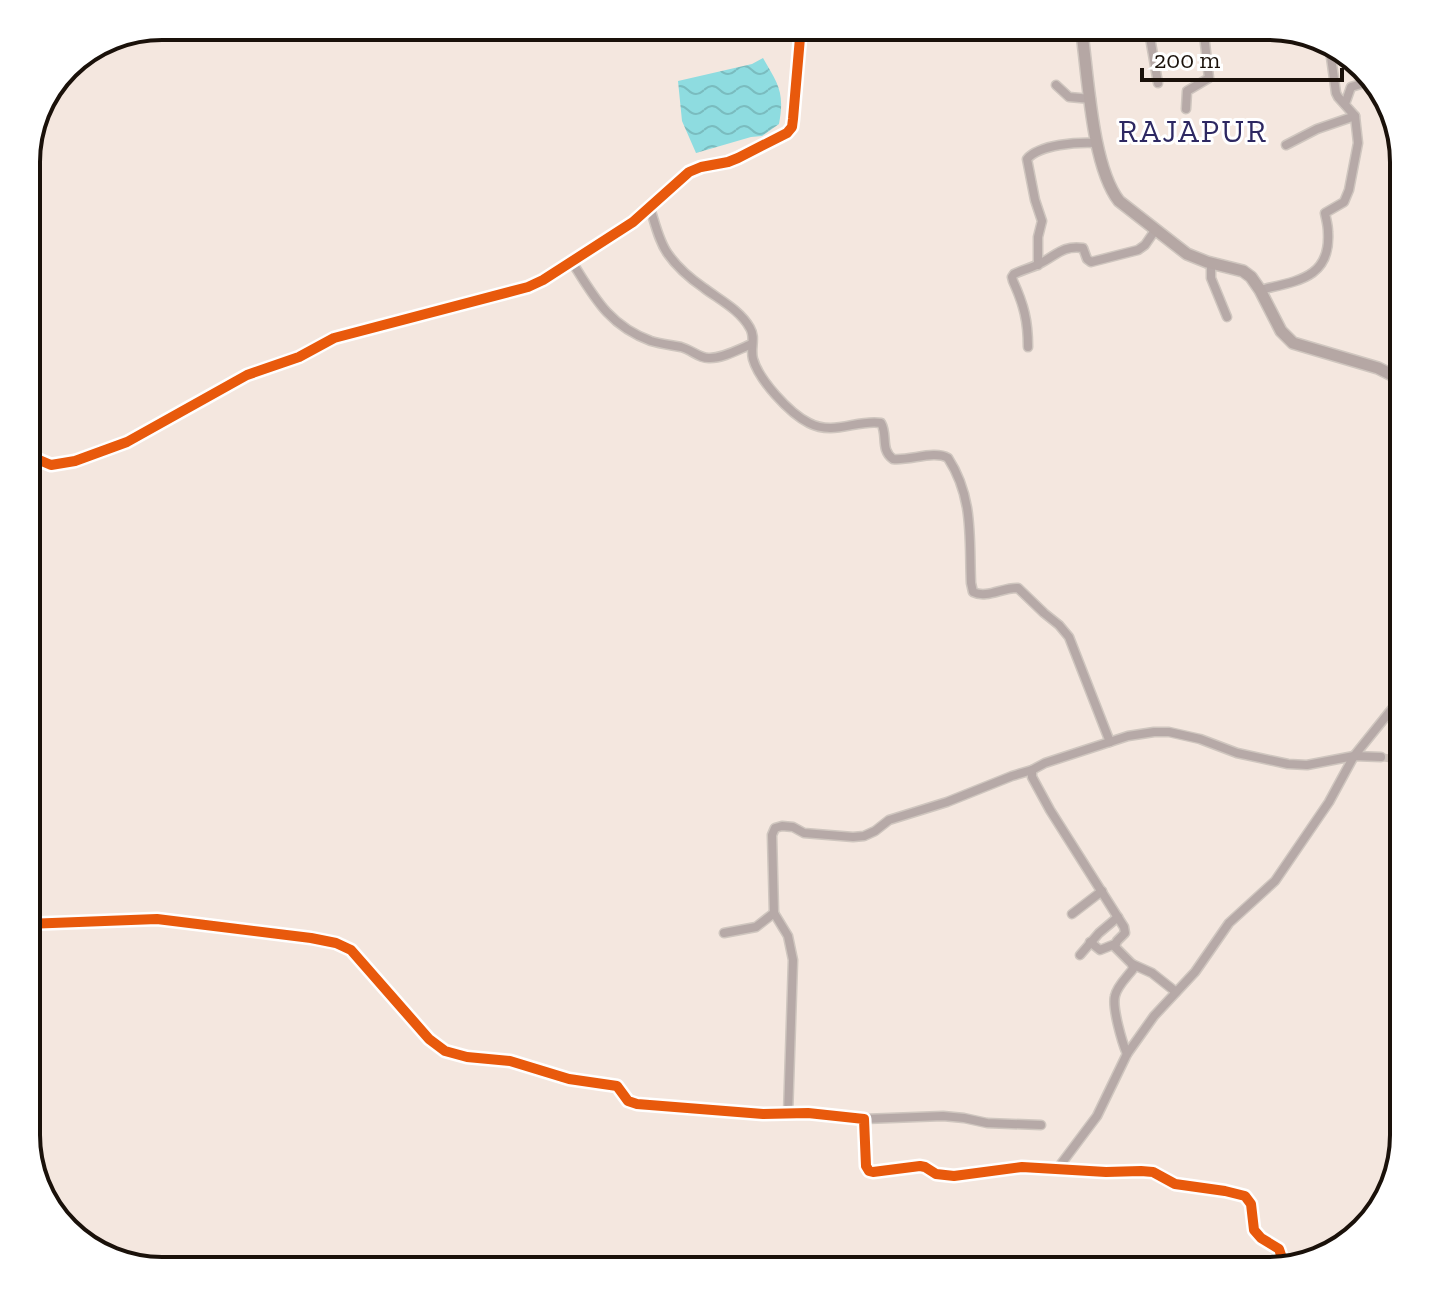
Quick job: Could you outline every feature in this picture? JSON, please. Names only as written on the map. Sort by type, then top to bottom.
[{"type":"street","points":[[40,460],[51,465],[111,449],[137,438],[247,375],[299,357],[334,338],[528,287],[633,222],[694,169],[738,158],[781,137],[792,127],[800,40]]},
{"type":"street","points":[[1083,40],[1097,143],[1105,173],[1119,201],[1187,254],[1243,271],[1251,277],[1281,331],[1293,343],[1390,374]]},
{"type":"street","points":[[1150,40],[1158,83]]},
{"type":"street","points":[[1186,109],[1187,91],[1209,78],[1205,40]]},
{"type":"street","points":[[1260,290],[1307,277],[1318,269],[1328,232],[1325,213],[1343,203],[1350,183],[1358,143],[1355,116],[1336,93],[1331,58]]},
{"type":"street","points":[[1345,104],[1351,87],[1361,84]]},
{"type":"street","points":[[1056,85],[1069,97],[1091,99]]},
{"type":"street","points":[[1286,145],[1317,129],[1355,116]]},
{"type":"street","points":[[1038,265],[1038,237],[1042,221],[1027,159],[1035,152],[1074,142],[1097,143]]},
{"type":"street","points":[[650,208],[663,247],[670,257],[692,279],[741,316],[752,331],[752,357],[759,372],[790,409],[818,427],[833,429],[878,421],[884,425],[885,451],[893,459],[909,460],[941,454],[948,458],[967,502],[973,592],[979,595],[1018,588],[1065,630],[1110,742]]},
{"type":"street","points":[[1028,347],[1025,312],[1012,277],[1014,274],[1038,265],[1062,250],[1076,247],[1083,248],[1091,262],[1130,253],[1143,248],[1156,229]]},
{"type":"street","points":[[572,262],[606,313],[649,340],[706,358],[721,357],[752,344]]},
{"type":"street","points":[[1211,262],[1211,278],[1227,317]]},
{"type":"street","points":[[864,1119],[866,1166],[869,1171],[920,1166],[936,1174],[954,1176],[1010,1168],[1061,1168],[1097,1116],[1127,1054],[1156,1012],[1204,961],[1229,923],[1275,881],[1329,802],[1354,756],[1390,711]]},
{"type":"street","points":[[788,1115],[793,960],[788,936],[774,913],[772,835],[777,827],[788,826],[804,833],[826,836],[864,836],[889,820],[1142,732],[1169,732],[1200,739],[1237,753],[1288,764],[1317,764],[1354,756],[1381,757]]},
{"type":"street","points":[[1034,768],[1032,777],[1050,810],[1125,930],[1115,944],[1100,950],[1090,942]]},
{"type":"street","points":[[1072,914],[1102,891]]},
{"type":"street","points":[[724,933],[756,927],[774,913]]},
{"type":"street","points":[[1080,955],[1118,917]]},
{"type":"street","points":[[40,923],[157,919],[336,943],[351,950],[429,1039],[445,1051],[455,1055],[510,1061],[569,1079],[617,1086],[632,1104],[864,1119],[955,1117],[987,1123],[1041,1125]]},
{"type":"street","points":[[1115,944],[1132,964],[1145,969],[1176,992]]},
{"type":"street","points":[[1127,1054],[1114,1000],[1133,969],[1132,964]]},
{"type":"street","points":[[1106,1172],[1147,1171],[1175,1184],[1240,1194],[1249,1200],[1254,1230],[1282,1256]]},
{"type":"water","points":[[763,58],[779,89],[779,124],[762,136],[696,153],[682,121],[678,81],[752,64]]},
{"type":"tunnel","points":[[1381,757],[1390,759]]},
{"type":"tunnel","points":[[1065,1169],[1106,1172]]},
{"type":"cycle path","points":[[40,460],[51,465],[75,461],[127,442],[247,375],[299,357],[334,338],[528,287],[543,280],[633,222],[689,172],[728,162],[787,133],[792,127],[800,40]]},
{"type":"cycle path","points":[[40,923],[157,919],[336,943],[351,950],[429,1039],[445,1051],[467,1057],[510,1061],[569,1079],[617,1086],[628,1101],[637,1104],[864,1119],[866,1166],[873,1172],[920,1166],[936,1174],[954,1176],[1022,1167],[1153,1172],[1175,1184],[1245,1196],[1251,1204],[1254,1230],[1279,1249],[1281,1256]]},
{"type":"district","name":"RAJAPUR","points":[[1193,131]]}]
